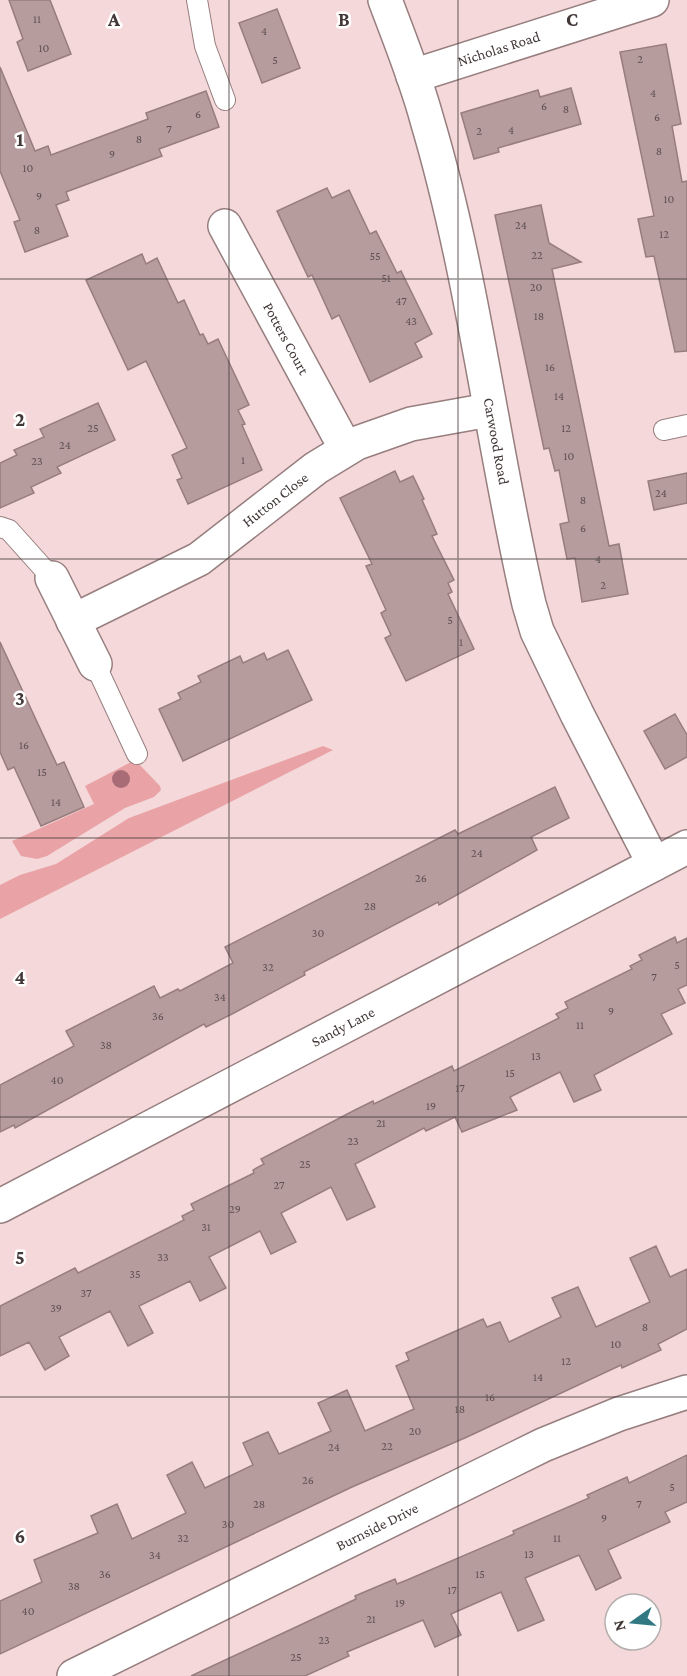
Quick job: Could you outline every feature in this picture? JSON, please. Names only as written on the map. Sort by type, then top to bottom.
[{"type":"street","name":"Carwood Road","points":[[385,0],[428,121],[467,286],[517,553],[537,631],[618,797],[654,864]]},
{"type":"street","name":"Nicholas Road","points":[[413,76],[564,13],[652,0]]},
{"type":"street","name":"Potters Court","points":[[225,226],[346,449]]},
{"type":"street","name":"Hutton Close","points":[[73,621],[199,559],[316,468],[346,449],[411,424],[489,410]]},
{"type":"street","points":[[52,578],[95,664]]},
{"type":"street","name":"Sandy Lane","points":[[0,1206],[687,847]]},
{"type":"street","name":"Burnside Drive","points":[[74,1676],[543,1445],[619,1414],[687,1392]]},
{"type":"lane","points":[[196,0],[205,46],[225,100]]},
{"type":"lane","points":[[664,429],[687,425]]},
{"type":"lane","points":[[0,527],[9,530],[52,578]]},
{"type":"lane","points":[[95,664],[137,754]]},
{"type":"shaded area","points":[[323,746],[333,750],[0,919],[0,885],[20,875],[56,864],[129,818]]},
{"type":"shaded area","points":[[135,760],[160,786],[161,790],[154,797],[125,808],[47,856],[37,859],[21,856],[12,841],[94,804],[85,786]]},
{"type":"building","points":[[9,0],[50,0],[71,54],[28,71],[17,42],[23,39]]},
{"type":"building","points":[[277,9],[300,68],[262,83],[239,23]]},
{"type":"building","points":[[666,44],[681,124],[672,126],[682,182],[687,181],[687,351],[675,352],[654,256],[646,257],[638,219],[654,216],[620,52]]},
{"type":"building","points":[[0,67],[35,151],[48,146],[51,155],[148,119],[146,113],[206,91],[219,127],[159,149],[162,156],[66,192],[69,200],[56,205],[68,236],[25,252],[14,222],[20,220],[0,171]]},
{"type":"building","points":[[571,88],[581,124],[498,148],[499,152],[474,159],[461,113],[538,90],[540,97]]},
{"type":"building","points":[[327,188],[332,198],[349,190],[370,234],[376,231],[397,273],[401,271],[432,334],[415,343],[422,357],[370,382],[339,315],[332,319],[312,275],[308,277],[277,211]]},
{"type":"building","points":[[541,205],[549,243],[581,262],[552,269],[609,546],[619,544],[628,594],[582,602],[575,558],[567,559],[560,524],[569,522],[559,470],[555,471],[549,448],[544,449],[495,215]]},
{"type":"building","points":[[142,254],[146,264],[157,258],[178,303],[184,300],[200,335],[203,334],[208,344],[218,339],[249,405],[238,410],[245,424],[242,425],[262,470],[188,504],[177,480],[182,478],[172,455],[187,448],[146,361],[128,370],[86,280]]},
{"type":"building","points":[[98,403],[115,440],[57,467],[61,473],[31,487],[34,493],[0,508],[0,463],[17,455],[14,450],[44,437],[40,429]]},
{"type":"building","points":[[395,471],[400,482],[413,476],[424,499],[422,500],[437,534],[432,536],[454,580],[448,583],[452,592],[448,594],[474,649],[406,681],[385,638],[391,635],[381,613],[386,610],[366,566],[372,564],[340,498]]},
{"type":"building","points":[[687,473],[687,503],[654,510],[648,481]]},
{"type":"building","points":[[0,642],[57,765],[64,762],[84,807],[41,826],[14,767],[8,770],[0,752]]},
{"type":"building","points":[[288,650],[312,700],[183,761],[159,709],[181,699],[178,693],[201,682],[198,676],[240,656],[243,663],[264,653],[267,660]]},
{"type":"building","points":[[675,714],[687,735],[687,757],[665,769],[644,731]]},
{"type":"building","points":[[555,787],[569,818],[531,837],[537,850],[439,905],[438,902],[304,972],[305,975],[232,1014],[206,1027],[204,1024],[15,1128],[14,1125],[0,1132],[0,1085],[74,1046],[66,1031],[154,986],[160,998],[178,989],[180,991],[233,963],[225,947],[455,830],[458,834]]},
{"type":"building","points":[[675,937],[677,943],[687,938],[687,985],[678,989],[685,1003],[661,1014],[672,1034],[594,1075],[601,1090],[574,1102],[560,1072],[510,1097],[517,1110],[462,1132],[455,1117],[426,1131],[424,1128],[355,1164],[375,1207],[347,1220],[331,1187],[281,1213],[296,1242],[271,1254],[260,1231],[209,1257],[226,1288],[200,1301],[190,1281],[139,1306],[153,1333],[128,1346],[110,1311],[59,1337],[69,1356],[45,1370],[29,1342],[0,1356],[0,1306],[75,1268],[78,1273],[184,1220],[182,1216],[194,1210],[191,1204],[254,1173],[253,1170],[264,1164],[261,1159],[355,1110],[373,1101],[374,1104],[452,1066],[454,1071],[559,1018],[556,1014],[568,1008],[565,1002],[632,969],[630,966],[642,960],[639,955]]},
{"type":"building","points":[[656,1246],[670,1277],[687,1269],[687,1329],[658,1344],[661,1350],[622,1368],[621,1365],[467,1437],[352,1487],[0,1654],[0,1601],[42,1582],[34,1560],[98,1533],[91,1516],[117,1504],[132,1539],[186,1513],[167,1475],[192,1462],[205,1488],[253,1465],[243,1443],[268,1432],[279,1454],[331,1431],[318,1403],[347,1390],[365,1431],[414,1409],[396,1366],[409,1360],[406,1353],[483,1319],[487,1327],[500,1322],[509,1342],[561,1317],[552,1298],[578,1287],[596,1327],[650,1302],[630,1258]]},
{"type":"building","points":[[687,1455],[687,1502],[665,1512],[670,1522],[608,1550],[621,1578],[596,1590],[579,1555],[525,1578],[544,1620],[518,1631],[501,1592],[451,1614],[461,1635],[435,1647],[423,1620],[347,1652],[349,1656],[305,1676],[191,1676],[356,1599],[355,1596],[395,1579],[397,1584],[407,1580],[514,1534],[513,1531],[589,1498],[587,1495],[627,1477],[629,1483]]}]
